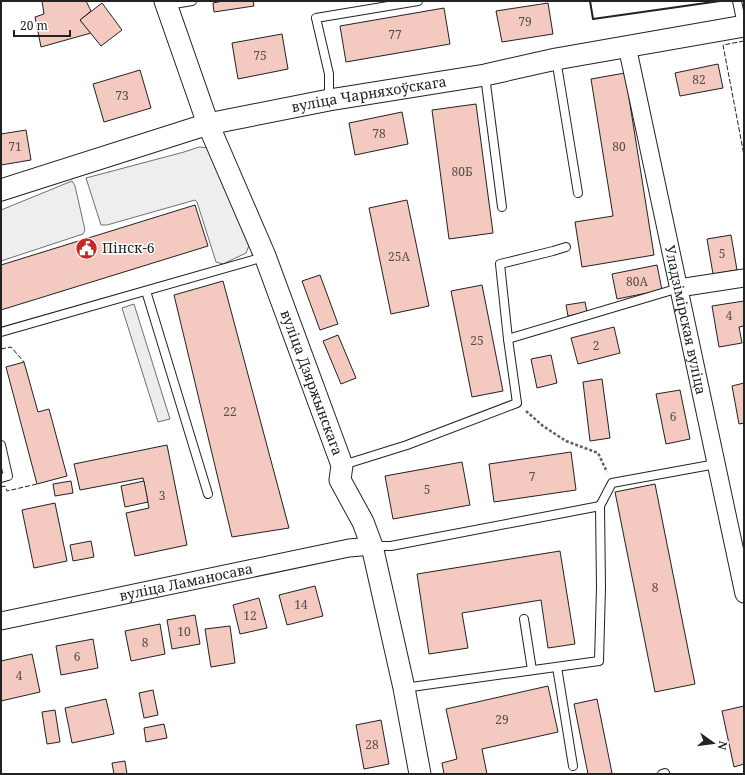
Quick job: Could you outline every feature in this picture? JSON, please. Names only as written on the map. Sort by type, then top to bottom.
[{"type":"street","name":"вуліца Дзяржынскага","points":[[166,3],[208,124],[264,256],[342,465],[340,480],[363,522],[372,546],[404,688],[420,774]]},
{"type":"street","name":"вуліца Чарняхоўскага","points":[[1,190],[208,124],[329,100],[485,75],[556,59],[743,26]]},
{"type":"street","name":"Уладзімірская вуліца","points":[[627,46],[716,464],[737,527],[744,594]]},
{"type":"street","points":[[679,288],[744,278]]},
{"type":"street","name":"вуліца Ламаносава","points":[[1,621],[349,548],[372,546]]},
{"type":"lane","points":[[166,3],[192,1]]},
{"type":"lane","points":[[329,100],[329,74],[316,18],[418,1]]},
{"type":"lane","points":[[737,1],[743,26]]},
{"type":"lane","points":[[556,59],[578,193]]},
{"type":"lane","points":[[485,75],[502,207]]},
{"type":"lane","points":[[342,465],[406,445],[517,404],[500,264],[566,247]]},
{"type":"lane","points":[[1,332],[264,256]]},
{"type":"lane","points":[[508,339],[679,288]]},
{"type":"lane","points":[[146,291],[208,494]]},
{"type":"lane","points":[[1,445],[8,476],[1,478]]},
{"type":"lane","points":[[404,688],[599,661],[601,586],[600,506],[612,483],[716,464]]},
{"type":"lane","points":[[372,546],[391,546],[600,506]]},
{"type":"lane","points":[[524,619],[532,670]]},
{"type":"lane","points":[[557,667],[573,766]]},
{"type":"path","points":[[517,404],[543,426],[566,441],[598,453],[612,483]]},
{"type":"shaded area","points":[[199,147],[210,148],[250,243],[246,253],[223,264],[216,262],[197,202],[195,200],[107,225],[101,225],[86,178]]},
{"type":"shaded area","points":[[72,181],[75,186],[85,230],[83,234],[1,261],[1,210]]},
{"type":"shaded area","points":[[134,304],[170,419],[158,422],[122,308]]},
{"type":"building","points":[[42,1],[86,1],[91,11],[80,20],[91,33],[41,47],[35,17],[44,14]]},
{"type":"building","points":[[223,1],[253,1],[254,6],[214,12],[213,3]]},
{"type":"building","points":[[102,3],[122,30],[101,46],[80,20]]},
{"type":"building","points":[[548,3],[553,34],[502,42],[496,11]]},
{"type":"building","points":[[444,8],[450,44],[346,62],[340,26]]},
{"type":"building","points":[[282,34],[288,69],[238,79],[232,43]]},
{"type":"building","points":[[718,64],[723,88],[680,96],[675,73]]},
{"type":"building","points":[[140,70],[151,108],[104,122],[93,84]]},
{"type":"building","points":[[625,73],[654,255],[582,267],[575,222],[613,216],[591,79]]},
{"type":"building","points":[[476,104],[493,233],[449,239],[432,110]]},
{"type":"building","points":[[402,112],[408,144],[355,155],[349,123]]},
{"type":"building","points":[[26,130],[31,160],[1,165],[1,134]]},
{"type":"building","points":[[407,200],[429,306],[391,314],[369,208]]},
{"type":"building","points":[[195,205],[208,246],[1,310],[1,265]]},
{"type":"building","points":[[731,235],[737,270],[713,274],[707,239]]},
{"type":"building","points":[[657,265],[662,290],[617,299],[612,274]]},
{"type":"building","points":[[320,275],[338,324],[320,330],[302,281]]},
{"type":"building","points":[[223,281],[289,528],[232,537],[174,295]]},
{"type":"building","points":[[482,285],[503,391],[472,397],[451,291]]},
{"type":"building","points":[[744,301],[744,326],[739,327],[742,343],[719,347],[712,306]]},
{"type":"building","points":[[585,302],[587,312],[568,316],[566,305]]},
{"type":"building","points":[[614,327],[620,353],[578,364],[571,338]]},
{"type":"building","points":[[338,335],[356,378],[341,384],[323,341]]},
{"type":"building","points":[[551,355],[557,383],[537,388],[531,359]]},
{"type":"building","points":[[24,362],[38,412],[49,409],[67,476],[37,484],[6,367]]},
{"type":"building","points":[[602,379],[610,438],[590,441],[583,382]]},
{"type":"building","points":[[744,383],[744,423],[739,424],[732,386]]},
{"type":"building","points":[[680,390],[690,439],[666,444],[656,394]]},
{"type":"building","points":[[167,445],[187,545],[135,556],[126,513],[149,508],[143,478],[80,490],[74,464]]},
{"type":"building","points":[[571,452],[576,490],[494,502],[489,464]]},
{"type":"building","points":[[462,462],[470,505],[393,519],[385,476]]},
{"type":"building","points":[[71,481],[73,493],[55,496],[53,484]]},
{"type":"building","points":[[144,481],[148,502],[125,507],[121,486]]},
{"type":"building","points":[[655,484],[695,684],[655,692],[615,492]]},
{"type":"building","points":[[55,503],[67,561],[34,568],[22,510]]},
{"type":"building","points":[[91,541],[94,557],[73,561],[70,545]]},
{"type":"building","points":[[560,551],[575,644],[548,648],[541,600],[462,613],[468,648],[429,654],[417,574]]},
{"type":"building","points":[[315,586],[323,616],[287,625],[279,595]]},
{"type":"building","points":[[259,598],[267,628],[240,634],[233,605]]},
{"type":"building","points":[[195,615],[200,644],[172,649],[167,620]]},
{"type":"building","points":[[160,624],[165,654],[131,661],[125,631]]},
{"type":"building","points":[[230,626],[235,663],[211,667],[205,629]]},
{"type":"building","points":[[93,639],[98,668],[61,675],[56,646]]},
{"type":"building","points":[[32,654],[40,692],[1,701],[1,661]]},
{"type":"building","points":[[548,686],[558,732],[482,749],[487,774],[444,774],[442,763],[457,759],[446,709]]},
{"type":"building","points":[[153,690],[158,715],[144,718],[139,693]]},
{"type":"building","points":[[106,699],[114,734],[72,743],[65,708]]},
{"type":"building","points":[[597,699],[612,773],[588,774],[574,704]]},
{"type":"building","points":[[744,706],[744,764],[734,767],[722,711]]},
{"type":"building","points":[[55,710],[60,742],[47,744],[42,712]]},
{"type":"building","points":[[381,720],[389,764],[364,769],[356,725]]},
{"type":"building","points":[[164,724],[167,738],[146,742],[144,728]]},
{"type":"building","points":[[125,761],[127,774],[114,774],[112,763]]},
{"type":"fence","points":[[744,41],[723,45],[744,155]]},
{"type":"fence","points":[[1,349],[11,347],[24,362]]},
{"type":"fence","points":[[1,487],[5,486],[7,491],[37,484]]},
{"type":"wall","points":[[590,1],[593,19],[720,1]]},
{"type":"place","name":"Пінск-6","points":[[86,248]]}]
